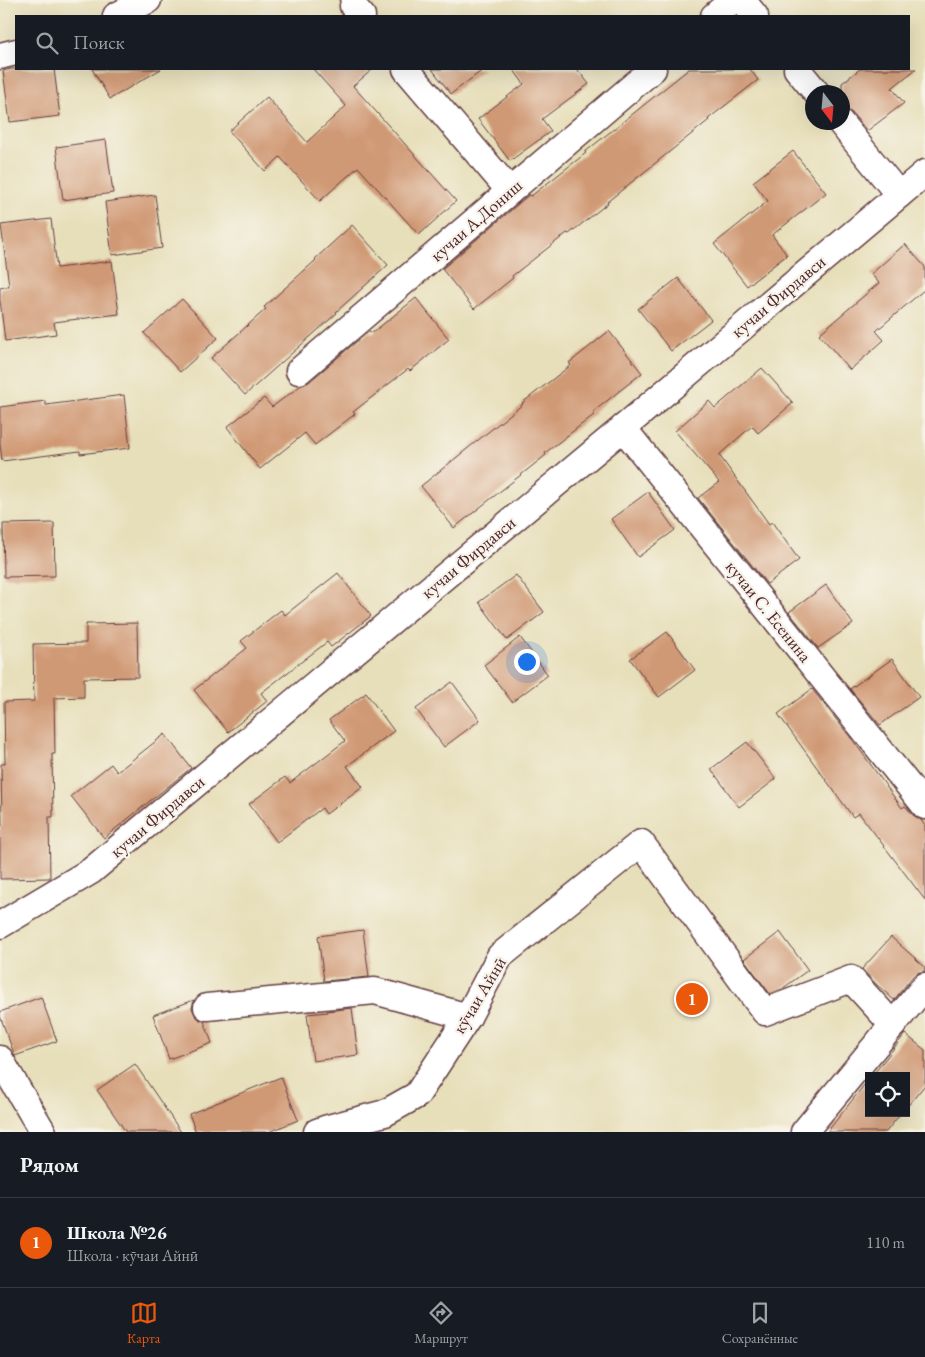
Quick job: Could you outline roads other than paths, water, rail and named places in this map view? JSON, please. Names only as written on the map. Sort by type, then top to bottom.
[{"type":"street","points":[[118,15],[148,0]]},
{"type":"street","points":[[715,15],[733,0]]},
{"type":"street","points":[[742,0],[754,15]]},
{"type":"street","points":[[0,56],[15,52]]},
{"type":"street","points":[[407,70],[510,191]]},
{"type":"street","name":"кучаи А.Дониш","points":[[300,371],[651,70]]},
{"type":"street","points":[[798,70],[810,85]]},
{"type":"street","points":[[846,130],[899,195]]},
{"type":"street","name":"кучаи Фирдавси","points":[[0,925],[92,871],[925,173]]},
{"type":"street","name":"кучаи С. Есенина","points":[[623,428],[920,800]]},
{"type":"street","name":"кӯчаи Айнӣ","points":[[317,1132],[385,1113],[418,1095],[468,1017],[500,956],[641,843],[766,1012],[851,979],[892,1025]]},
{"type":"street","points":[[804,1132],[925,986]]},
{"type":"street","points":[[206,1007],[375,991],[468,1017]]},
{"type":"street","points":[[0,1059],[43,1132]]},
{"type":"place","name":"Школа №26","points":[[692,999]]}]
